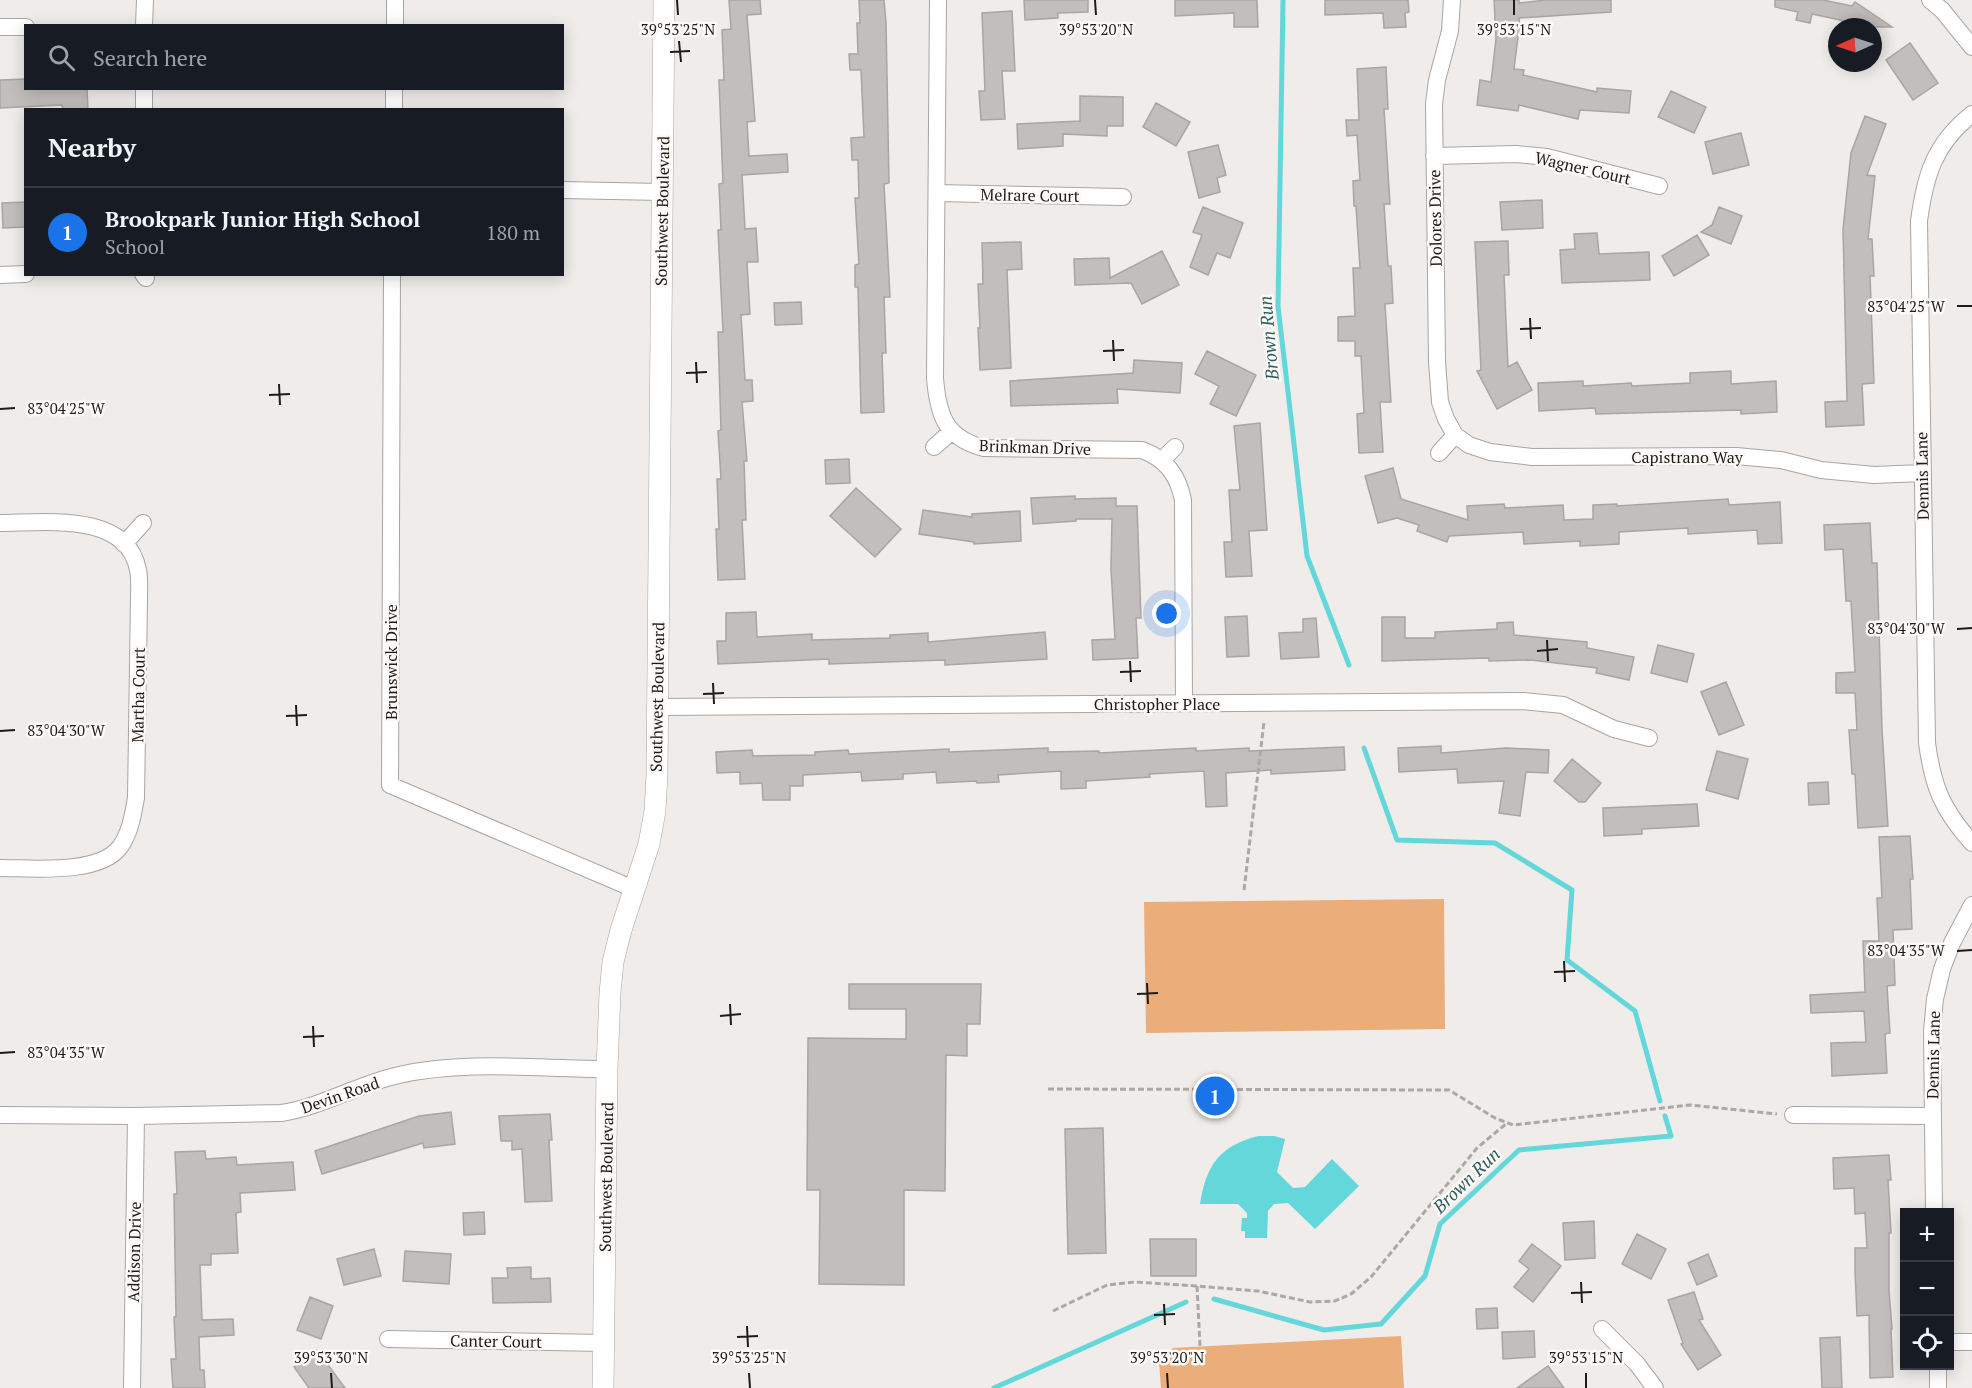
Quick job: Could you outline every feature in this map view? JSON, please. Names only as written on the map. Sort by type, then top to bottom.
[{"type":"street","points":[[144,24],[145,0]]},
{"type":"street","points":[[395,0],[395,24]]},
{"type":"street","name":"Southwest Boulevard","points":[[603,1388],[607,1069],[613,962],[649,844],[655,811],[658,707],[664,0]]},
{"type":"street","points":[[934,447],[952,431],[937,402],[935,378],[938,0]]},
{"type":"street","name":"Dolores Drive","points":[[1452,0],[1450,31],[1437,80],[1434,104],[1434,156],[1440,402],[1455,435]]},
{"type":"street","points":[[1930,0],[1942,9],[1972,47]]},
{"type":"street","points":[[0,27],[24,27]]},
{"type":"street","points":[[144,90],[144,108]]},
{"type":"street","points":[[394,90],[394,108]]},
{"type":"street","name":"Dennis Lane","points":[[1972,114],[1949,137],[1937,154],[1927,175],[1919,221],[1928,753],[1937,793],[1959,829],[1972,843]]},
{"type":"street","name":"Wagner Court","points":[[1434,156],[1516,154],[1547,157],[1659,186]]},
{"type":"street","points":[[564,190],[662,192]]},
{"type":"street","name":"Melrare Court","points":[[937,193],[1123,197]]},
{"type":"street","points":[[0,274],[24,274]]},
{"type":"street","name":"Brunswick Drive","points":[[392,276],[390,785],[634,889]]},
{"type":"street","name":"Brinkman Drive","points":[[952,431],[972,445],[984,448],[1142,450],[1162,460]]},
{"type":"street","points":[[1439,453],[1455,435]]},
{"type":"street","name":"Capistrano Way","points":[[1455,435],[1469,445],[1490,452],[1532,458],[1736,456],[1781,460],[1821,470],[1874,475],[1922,473]]},
{"type":"street","points":[[1175,447],[1162,460],[1176,478],[1183,500],[1184,704]]},
{"type":"street","points":[[0,523],[80,523],[104,529],[124,544],[143,523]]},
{"type":"street","name":"Martha Court","points":[[0,868],[73,868],[98,863],[120,848],[130,825],[136,798],[138,569],[133,556],[124,544]]},
{"type":"street","name":"Christopher Place","points":[[658,707],[1546,703],[1563,705],[1614,729],[1649,738]]},
{"type":"street","name":"Dennis Lane","points":[[1934,1208],[1932,1031],[1935,999],[1942,969],[1952,943],[1972,905]]},
{"type":"street","name":"Devin Road","points":[[0,1115],[136,1116],[281,1113],[301,1110],[399,1075],[432,1070],[607,1069]]},
{"type":"street","points":[[1793,1115],[1932,1116]]},
{"type":"street","name":"Addison Drive","points":[[132,1388],[136,1116]]},
{"type":"street","points":[[1602,1329],[1637,1364],[1655,1388]]},
{"type":"street","name":"Canter Court","points":[[388,1339],[603,1343]]},
{"type":"street","points":[[1954,1342],[1972,1342]]},
{"type":"street","points":[[1938,1370],[1938,1388]]},
{"type":"path","points":[[1244,890],[1264,722]]},
{"type":"path","points":[[1048,1089],[1449,1090],[1494,1119],[1513,1125],[1690,1105],[1793,1115]]},
{"type":"path","points":[[1053,1311],[1107,1285],[1135,1282],[1258,1291],[1310,1302],[1335,1301],[1351,1294],[1371,1277],[1477,1148],[1507,1123]]},
{"type":"path","points":[[1197,1286],[1200,1346]]},
{"type":"shaded area","points":[[1444,899],[1445,1029],[1146,1033],[1144,902]]},
{"type":"shaded area","points":[[1401,1336],[1404,1388],[1161,1388],[1159,1362],[1173,1348]]},
{"type":"water","points":[[1258,1136],[1285,1139],[1277,1172],[1293,1188],[1305,1187],[1332,1159],[1359,1186],[1315,1229],[1288,1203],[1274,1204],[1268,1211],[1267,1238],[1245,1238],[1245,1231],[1241,1231],[1242,1218],[1247,1218],[1247,1213],[1238,1204],[1200,1204],[1206,1179],[1217,1159],[1233,1146]]},
{"type":"building","points":[[729,0],[760,0],[761,14],[747,15],[755,121],[747,122],[749,156],[787,154],[788,172],[742,175],[745,229],[756,228],[758,262],[747,262],[750,314],[741,315],[745,380],[752,380],[753,401],[742,402],[747,461],[744,461],[746,520],[742,520],[745,579],[718,580],[717,479],[721,479],[718,431],[721,430],[718,332],[723,332],[718,230],[721,230],[719,184],[723,183],[719,80],[724,80],[722,30],[731,29]]},
{"type":"building","points":[[859,0],[884,0],[889,183],[884,184],[890,297],[884,297],[886,353],[882,353],[884,412],[861,413],[858,287],[855,287],[855,265],[859,264],[855,198],[859,198],[858,160],[852,160],[851,138],[864,137],[861,70],[850,70],[849,54],[858,54]]},
{"type":"building","points":[[1024,0],[1088,0],[1088,12],[1058,13],[1058,18],[1025,20]]},
{"type":"building","points":[[1175,0],[1257,0],[1258,27],[1234,27],[1234,13],[1175,16]]},
{"type":"building","points":[[1325,0],[1408,0],[1409,12],[1405,13],[1406,27],[1384,28],[1383,13],[1325,15]]},
{"type":"building","points":[[1494,0],[1519,0],[1519,3],[1546,0],[1611,0],[1611,12],[1519,18],[1520,36],[1514,69],[1524,70],[1523,75],[1597,92],[1597,88],[1631,91],[1629,113],[1580,110],[1578,119],[1519,105],[1518,111],[1477,105],[1480,80],[1491,82],[1496,39]]},
{"type":"building","points":[[1775,0],[1823,0],[1852,6],[1855,2],[1879,18],[1831,18],[1812,14],[1810,23],[1796,20],[1798,12],[1775,7]]},
{"type":"building","points":[[1012,11],[1015,71],[1002,71],[1005,119],[981,120],[979,91],[985,91],[982,13]]},
{"type":"building","points":[[1882,20],[1892,27],[1882,27]]},
{"type":"building","points":[[1910,43],[1938,83],[1913,100],[1886,60]]},
{"type":"building","points":[[1386,67],[1388,109],[1384,109],[1390,204],[1384,204],[1393,303],[1385,304],[1391,402],[1380,402],[1383,452],[1359,453],[1357,414],[1364,413],[1361,356],[1355,356],[1355,341],[1338,341],[1338,317],[1355,316],[1353,268],[1360,268],[1353,181],[1360,180],[1357,135],[1347,136],[1346,120],[1359,120],[1357,69]]},
{"type":"building","points":[[24,79],[24,90],[87,90],[88,108],[63,108],[62,105],[0,108],[0,80]]},
{"type":"building","points":[[1671,91],[1706,107],[1694,133],[1658,117]]},
{"type":"building","points":[[1080,96],[1123,97],[1123,126],[1107,126],[1107,136],[1063,134],[1063,146],[1018,149],[1017,124],[1080,121]]},
{"type":"building","points":[[1156,103],[1190,122],[1176,146],[1143,127]]},
{"type":"building","points":[[1865,116],[1886,124],[1867,175],[1875,176],[1868,239],[1872,239],[1874,276],[1870,276],[1874,383],[1862,384],[1864,425],[1826,427],[1825,402],[1847,401],[1843,229],[1851,153]]},
{"type":"building","points":[[1741,133],[1749,165],[1713,174],[1705,142]]},
{"type":"building","points":[[1218,145],[1226,175],[1217,178],[1220,192],[1199,198],[1188,152]]},
{"type":"building","points":[[1542,200],[1543,228],[1502,230],[1500,202]]},
{"type":"building","points":[[24,202],[24,227],[3,228],[2,203]]},
{"type":"building","points":[[1203,207],[1243,223],[1230,258],[1217,253],[1208,275],[1190,267],[1202,235],[1193,232]]},
{"type":"building","points":[[1719,207],[1742,216],[1731,244],[1701,232],[1712,225]]},
{"type":"building","points":[[1597,233],[1599,254],[1649,252],[1650,280],[1562,283],[1560,250],[1575,249],[1574,234]]},
{"type":"building","points":[[1697,235],[1709,255],[1674,276],[1662,256]]},
{"type":"building","points":[[1508,241],[1509,275],[1504,275],[1508,367],[1517,362],[1532,390],[1497,409],[1477,371],[1481,370],[1475,242]]},
{"type":"building","points":[[1021,242],[1022,269],[1007,270],[1011,368],[980,370],[978,284],[983,284],[982,243]]},
{"type":"building","points":[[1162,251],[1179,285],[1142,304],[1131,283],[1075,285],[1074,259],[1109,258],[1110,278]]},
{"type":"building","points":[[801,302],[802,324],[775,325],[774,303]]},
{"type":"building","points":[[1207,351],[1256,375],[1236,416],[1210,404],[1219,386],[1195,374]]},
{"type":"building","points":[[1134,360],[1182,363],[1180,393],[1117,389],[1118,403],[1011,406],[1010,381],[1133,373]]},
{"type":"building","points":[[1731,371],[1731,384],[1776,381],[1777,412],[1741,414],[1741,410],[1596,414],[1595,408],[1539,411],[1538,383],[1583,381],[1583,386],[1631,383],[1632,386],[1690,383],[1690,373]]},
{"type":"building","points":[[1260,423],[1267,530],[1249,531],[1252,576],[1226,577],[1224,542],[1232,542],[1229,490],[1240,490],[1234,426]]},
{"type":"building","points":[[849,459],[850,483],[826,484],[825,460]]},
{"type":"building","points":[[1393,468],[1401,499],[1468,520],[1467,506],[1504,504],[1505,508],[1563,505],[1564,520],[1593,519],[1593,505],[1617,504],[1617,506],[1728,499],[1729,505],[1780,502],[1782,543],[1758,544],[1757,530],[1688,534],[1688,528],[1619,532],[1619,544],[1580,546],[1580,541],[1524,544],[1523,532],[1449,536],[1447,542],[1417,531],[1419,525],[1397,518],[1378,523],[1365,476]]},
{"type":"building","points":[[856,488],[901,529],[875,557],[830,516]]},
{"type":"building","points":[[1075,496],[1075,499],[1116,498],[1116,506],[1137,506],[1141,618],[1136,618],[1138,658],[1093,660],[1092,640],[1115,639],[1111,569],[1112,519],[1076,519],[1076,521],[1033,524],[1031,498]]},
{"type":"building","points":[[923,510],[972,517],[972,514],[1020,511],[1021,541],[974,544],[974,542],[919,534]]},
{"type":"building","points":[[1870,523],[1872,563],[1877,563],[1882,729],[1888,826],[1858,828],[1855,774],[1852,774],[1849,730],[1857,730],[1855,693],[1836,693],[1836,673],[1855,672],[1851,601],[1846,601],[1843,549],[1825,550],[1824,525]]},
{"type":"building","points":[[756,612],[757,637],[812,634],[812,640],[890,638],[890,635],[928,633],[928,642],[1045,632],[1047,659],[945,665],[945,660],[829,664],[829,659],[718,664],[717,641],[726,641],[726,613]]},
{"type":"building","points":[[1247,616],[1249,656],[1227,657],[1225,617]]},
{"type":"building","points":[[1382,617],[1405,617],[1405,638],[1435,638],[1435,632],[1497,629],[1497,623],[1513,622],[1514,635],[1587,642],[1587,648],[1634,657],[1629,680],[1596,673],[1597,668],[1531,660],[1489,661],[1489,658],[1382,661]]},
{"type":"building","points":[[1316,618],[1319,657],[1281,659],[1279,633],[1303,632],[1303,619]]},
{"type":"building","points":[[1658,645],[1694,654],[1687,682],[1651,673]]},
{"type":"building","points":[[1726,682],[1744,725],[1719,735],[1701,692]]},
{"type":"building","points":[[1441,746],[1441,753],[1506,748],[1549,750],[1548,773],[1526,772],[1520,816],[1499,813],[1504,781],[1458,783],[1457,769],[1399,772],[1398,748]]},
{"type":"building","points":[[1344,747],[1345,770],[1271,774],[1271,770],[1226,773],[1227,806],[1206,807],[1204,771],[1086,781],[1086,788],[1061,789],[1061,771],[998,775],[999,782],[977,783],[976,781],[937,783],[936,772],[903,774],[903,779],[862,781],[861,772],[803,775],[803,786],[790,786],[790,800],[763,800],[762,783],[740,784],[740,772],[717,773],[716,752],[752,750],[753,756],[815,755],[815,752],[848,750],[849,754],[949,749],[949,752],[1048,748],[1048,752],[1099,751],[1099,753],[1196,748],[1196,751],[1249,748],[1249,751]]},
{"type":"building","points":[[1717,751],[1748,759],[1738,799],[1706,790]]},
{"type":"building","points":[[1572,759],[1601,783],[1585,802],[1579,802],[1554,781]]},
{"type":"building","points":[[1828,782],[1829,804],[1809,805],[1808,783]]},
{"type":"building","points":[[1697,804],[1699,826],[1642,829],[1642,834],[1604,836],[1603,808]]},
{"type":"building","points":[[1910,836],[1913,879],[1910,879],[1912,929],[1893,930],[1895,985],[1887,986],[1890,1033],[1885,1034],[1887,1073],[1832,1076],[1831,1043],[1866,1042],[1864,1011],[1811,1013],[1810,995],[1865,992],[1863,941],[1879,941],[1877,898],[1882,898],[1879,837]]},
{"type":"building","points":[[849,984],[981,984],[980,1024],[967,1024],[967,1056],[946,1055],[945,1191],[904,1190],[904,1285],[819,1284],[820,1190],[807,1190],[808,1038],[906,1039],[906,1009],[849,1009]]},
{"type":"building","points":[[451,1112],[455,1144],[424,1148],[423,1143],[322,1174],[315,1151],[419,1116]]},
{"type":"building","points":[[550,1114],[552,1201],[525,1202],[522,1149],[512,1150],[512,1141],[501,1141],[499,1116]]},
{"type":"building","points":[[1103,1128],[1106,1253],[1068,1254],[1065,1129]]},
{"type":"building","points":[[205,1151],[206,1159],[236,1157],[237,1165],[293,1162],[295,1190],[240,1193],[241,1212],[236,1213],[238,1253],[211,1254],[211,1265],[200,1265],[202,1320],[233,1319],[234,1335],[199,1337],[200,1370],[204,1370],[205,1388],[173,1388],[171,1359],[176,1359],[175,1152]]},
{"type":"building","points":[[1889,1155],[1891,1233],[1889,1233],[1889,1290],[1893,1377],[1870,1378],[1869,1315],[1857,1316],[1855,1270],[1855,1248],[1867,1248],[1865,1213],[1855,1214],[1854,1188],[1834,1189],[1833,1158]]},
{"type":"building","points":[[484,1212],[485,1234],[464,1235],[463,1213]]},
{"type":"building","points":[[1594,1221],[1595,1258],[1565,1260],[1563,1223]]},
{"type":"building","points":[[1637,1234],[1666,1249],[1651,1279],[1622,1264]]},
{"type":"building","points":[[1150,1239],[1196,1239],[1196,1276],[1151,1276]]},
{"type":"building","points":[[1532,1244],[1561,1266],[1533,1302],[1514,1287],[1529,1269],[1519,1261]]},
{"type":"building","points":[[374,1249],[381,1276],[344,1285],[337,1259]]},
{"type":"building","points":[[405,1251],[451,1254],[449,1284],[403,1281]]},
{"type":"building","points":[[1708,1254],[1717,1276],[1697,1285],[1688,1263]]},
{"type":"building","points":[[531,1267],[531,1279],[550,1278],[551,1302],[493,1303],[492,1278],[508,1278],[507,1268]]},
{"type":"building","points":[[1694,1292],[1703,1319],[1699,1320],[1721,1355],[1698,1370],[1681,1344],[1683,1343],[1668,1300]]},
{"type":"building","points":[[310,1297],[333,1306],[321,1339],[297,1330]]},
{"type":"building","points":[[1497,1308],[1498,1328],[1477,1329],[1476,1309]]},
{"type":"building","points":[[1534,1331],[1535,1357],[1503,1359],[1502,1332]]},
{"type":"building","points":[[1840,1337],[1842,1388],[1822,1388],[1820,1338]]},
{"type":"building","points":[[317,1350],[345,1388],[309,1388],[294,1367]]},
{"type":"building","points":[[1548,1366],[1564,1388],[1517,1388]]},
{"type":"waterway","name":"Brown Run","points":[[1283,0],[1278,306],[1307,556],[1349,665]]},
{"type":"waterway","name":"Brown Run","points":[[1364,748],[1397,840],[1495,843],[1572,890],[1567,960],[1635,1011],[1660,1101]]},
{"type":"waterway","name":"Brown Run","points":[[1214,1299],[1324,1330],[1381,1324],[1425,1276],[1440,1224],[1519,1150],[1671,1136],[1665,1116]]},
{"type":"waterway","name":"Brown Run","points":[[994,1388],[1186,1302]]},
{"type":"place","name":"Brookpark Junior High School","points":[[1215,1096]]}]
